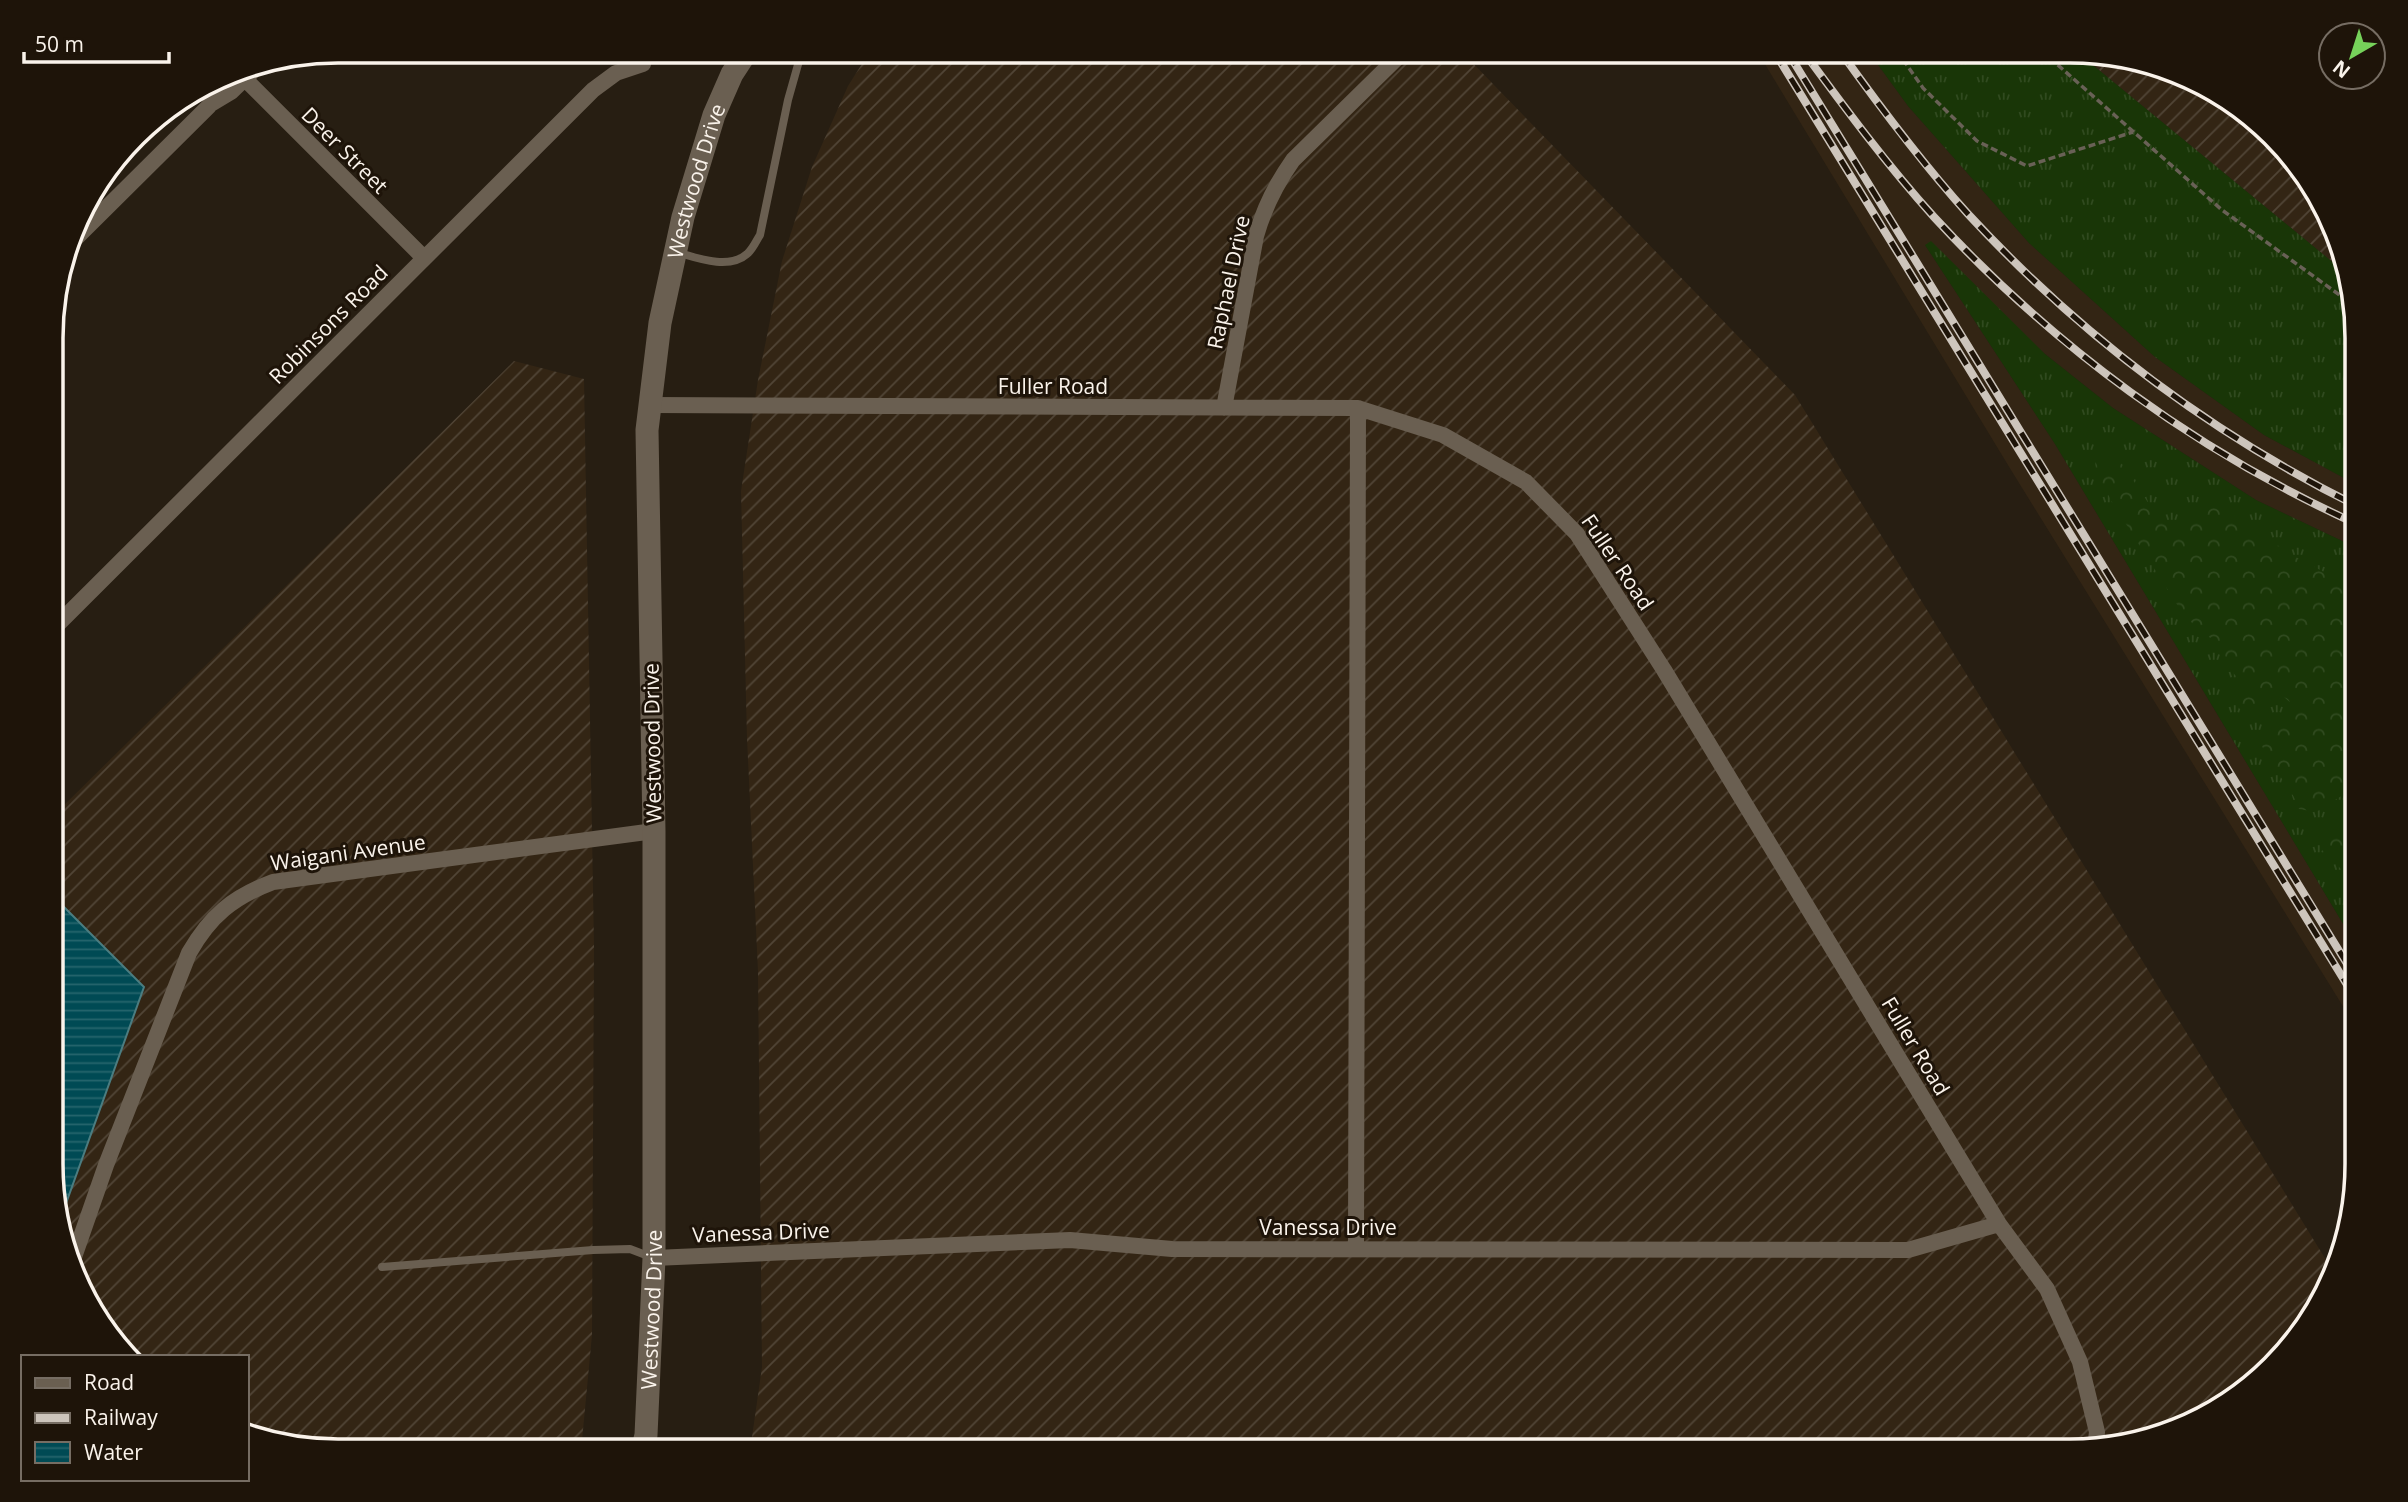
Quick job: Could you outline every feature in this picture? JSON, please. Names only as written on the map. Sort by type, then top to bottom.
[{"type":"main road","name":"Westwood Drive","points":[[645,1439],[654,1258],[654,831],[647,430],[660,323],[683,217],[714,115],[739,63]]},
{"type":"street","name":"Raphael Drive","points":[[1224,408],[1263,211],[1293,160],[1392,63]]},
{"type":"street","name":"Robinsons Road","points":[[63,619],[593,90],[616,73],[643,64]]},
{"type":"street","name":"Deer Street","points":[[250,78],[424,258]]},
{"type":"street","points":[[86,228],[209,106],[231,92],[237,83]]},
{"type":"street","name":"Fuller Road","points":[[650,405],[1358,408],[1443,435],[1526,482],[1577,534],[1664,670],[1999,1224],[2047,1289],[2080,1362],[2098,1432],[2097,1438]]},
{"type":"street","points":[[1356,1248],[1358,408]]},
{"type":"street","name":"Waigani Avenue","points":[[77,1249],[106,1165],[189,953],[202,931],[231,903],[272,882],[654,831]]},
{"type":"street","name":"Vanessa Drive","points":[[654,1258],[1070,1240],[1172,1249],[1908,1250],[1999,1224]]},
{"type":"lane","points":[[675,252],[712,261],[739,260],[749,252],[760,235],[788,100],[798,63]]},
{"type":"lane","points":[[382,1267],[593,1250],[629,1249],[654,1258]]},
{"type":"path","points":[[1905,63],[1923,88],[1977,141],[2027,166],[2134,132]]},
{"type":"path","points":[[2056,63],[2222,209],[2342,297]]},
{"type":"shaded area","points":[[862,63],[1473,63],[1795,395],[2327,1261],[2317,1286],[2299,1317],[2277,1345],[2251,1371],[2223,1393],[2192,1411],[2141,1430],[2106,1437],[752,1439],[762,1367],[758,971],[747,738],[741,491],[758,380],[782,261],[812,167],[848,86]]},
{"type":"shaded area","points":[[1764,63],[1877,63],[1908,106],[2029,243],[2155,357],[2264,435],[2345,479],[2345,542],[2256,500],[2113,408],[2045,354],[1925,245],[2055,444],[2345,927],[2345,1010],[2011,470]]},
{"type":"shaded area","points":[[2092,64],[2141,72],[2192,91],[2223,109],[2251,131],[2277,157],[2299,185],[2317,216],[2335,264]]},
{"type":"shaded area","points":[[514,361],[584,379],[594,947],[592,1335],[582,1439],[338,1439],[285,1434],[248,1423],[248,1355],[141,1355],[131,1345],[109,1317],[91,1286],[72,1235],[65,1200],[63,806]]},
{"type":"green space","points":[[1877,63],[2092,64],[2335,264],[2343,302],[2345,338],[2345,479],[2264,435],[2155,357],[2029,243],[1908,106]]},
{"type":"green space","points":[[1931,241],[2045,354],[2113,408],[2256,500],[2345,542],[2345,927],[2055,444],[1925,245]]},
{"type":"green space","points":[[2110,455],[2123,465],[2153,510],[2172,526],[2190,525],[2204,509],[2220,506],[2292,555],[2322,571],[2345,579],[2345,797],[2343,795],[2316,812],[2299,809],[2261,743],[2288,718],[2292,704],[2283,696],[2252,716],[2239,708],[2235,693],[2247,686],[2234,674],[2220,646],[2185,617],[2112,502],[2096,471],[2095,461]]},
{"type":"green space","points":[[2345,813],[2345,873],[2320,848]]},
{"type":"water","points":[[63,906],[144,987],[66,1204],[63,1164]]},
{"type":"railway","points":[[1781,63],[2345,981]]},
{"type":"railway","points":[[1794,63],[2345,960]]},
{"type":"railway","points":[[1812,63],[1867,136],[1934,217],[1980,264],[2078,352],[2130,392],[2240,464],[2345,518]]},
{"type":"railway","points":[[1849,63],[1951,195],[2055,300],[2149,378],[2199,413],[2250,446],[2345,500]]}]
